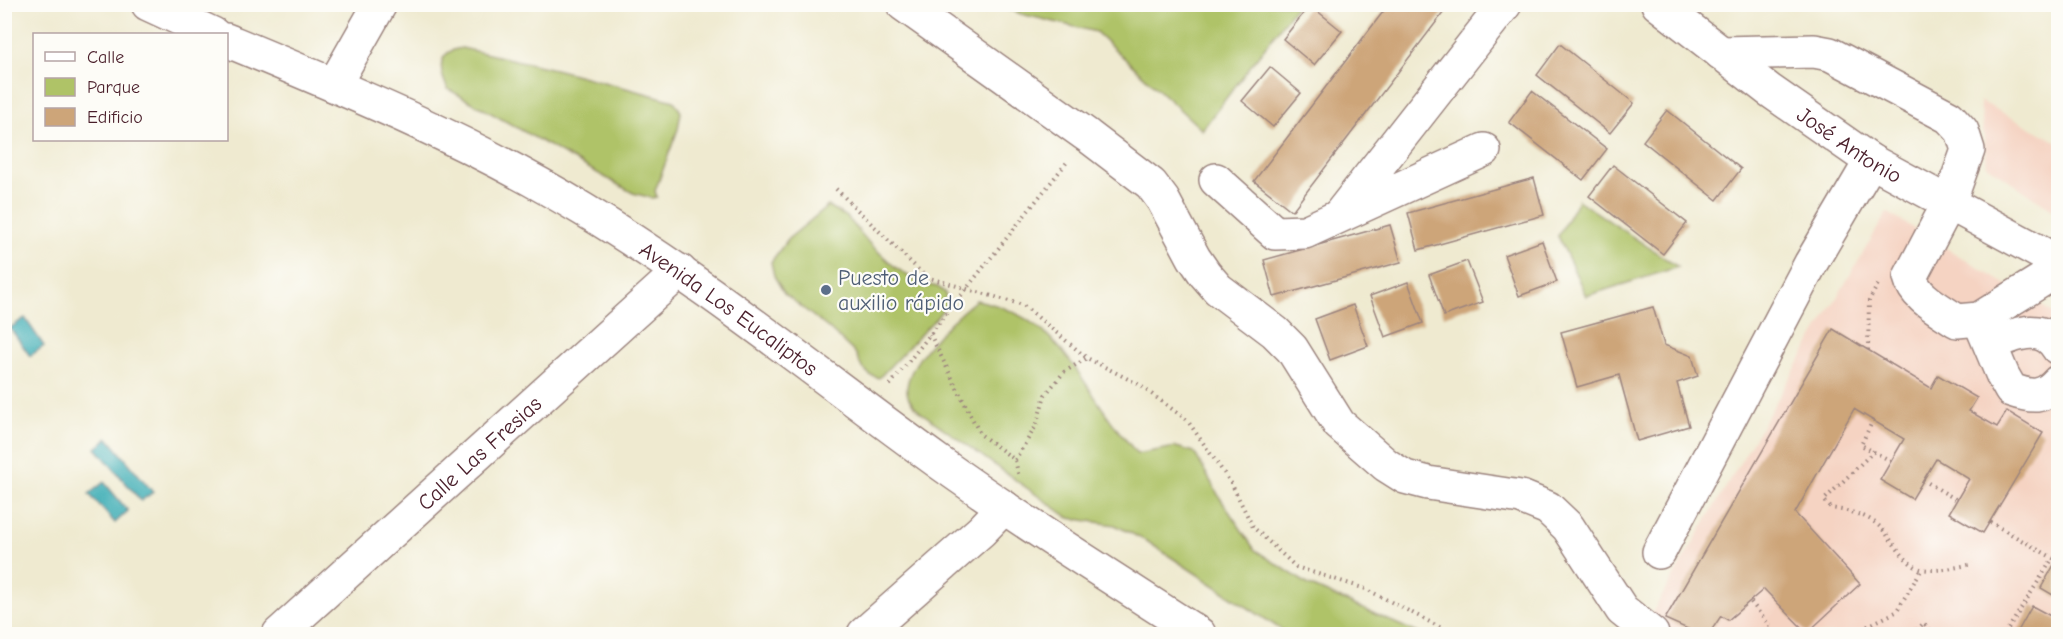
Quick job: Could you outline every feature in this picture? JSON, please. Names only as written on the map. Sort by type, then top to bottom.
[{"type":"street","points":[[148,4],[211,33]]},
{"type":"street","points":[[334,85],[380,4]]},
{"type":"street","points":[[903,4],[1088,136],[1151,184],[1164,200],[1194,258],[1205,274],[1218,288],[1275,332],[1292,349],[1339,424],[1386,465],[1405,477],[1428,483],[1521,497],[1548,508],[1568,527],[1622,610],[1652,634]]},
{"type":"street","points":[[1336,219],[1505,4]]},
{"type":"street","name":"José Antonio","points":[[1670,8],[1721,53],[1769,90],[1871,161],[2058,262]]},
{"type":"street","name":"Avenida Los Eucaliptos","points":[[228,41],[416,120],[527,177],[585,210],[680,272],[941,464],[1199,634]]},
{"type":"street","points":[[1721,53],[1814,51],[1830,54],[1949,117],[1962,131],[1968,150],[1949,203],[1910,277],[1912,286],[1918,294],[1957,321],[1979,319],[2058,270]]},
{"type":"street","points":[[1216,180],[1275,233],[1305,232],[1484,150]]},
{"type":"street","points":[[1659,552],[1811,263],[1871,161]]},
{"type":"street","name":"Calle Las Fresias","points":[[279,634],[680,272]]},
{"type":"street","points":[[1979,319],[2011,390],[2036,395],[2048,393],[2058,382]]},
{"type":"street","points":[[2009,337],[2022,332],[2038,332],[2054,339],[2058,348]]},
{"type":"street","points":[[864,634],[981,531],[1004,507]]},
{"type":"path","points":[[890,385],[1088,136]]},
{"type":"path","points":[[836,189],[926,278],[1023,305],[1087,358],[1138,384],[1187,420],[1231,483],[1252,527],[1296,567],[1366,589],[1453,634]]},
{"type":"path","points":[[930,334],[980,434],[1016,460]]},
{"type":"path","points":[[1019,478],[1016,460],[1036,426],[1045,395],[1064,372],[1087,358]]},
{"type":"path","points":[[1873,420],[1861,445],[1891,461]]},
{"type":"path","points":[[1874,451],[1824,500],[1831,508],[1858,513],[1878,525],[1914,566],[1922,569],[1945,569],[1973,564]]},
{"type":"path","points":[[1923,480],[1957,500]]},
{"type":"path","points":[[1990,522],[2058,561]]},
{"type":"path","points":[[1988,634],[2006,634],[2053,558]]},
{"type":"path","points":[[1851,634],[1896,612],[1922,569]]},
{"type":"path","points":[[1751,602],[1776,634]]},
{"type":"path","points":[[1912,634],[1924,624],[1932,634]]},
{"type":"path","points":[[1730,631],[1736,634]]},
{"type":"shaded area","points":[[1980,101],[2058,142],[2058,214],[1987,165]]},
{"type":"shaded area","points":[[1887,212],[2058,316],[2058,634],[1679,634],[1648,620]]},
{"type":"green space","points":[[1297,4],[1202,130],[1096,32],[1021,14],[999,5]]},
{"type":"green space","points":[[462,48],[559,70],[674,101],[681,112],[678,129],[655,191],[657,197],[652,198],[633,193],[448,89],[441,68],[444,57]]},
{"type":"green space","points":[[1578,200],[1678,267],[1586,296],[1558,236]]},
{"type":"green space","points":[[828,206],[848,218],[869,243],[896,268],[919,283],[938,287],[945,293],[947,304],[937,317],[879,378],[870,375],[861,366],[856,354],[784,293],[774,276],[771,262],[788,239]]},
{"type":"green space","points":[[976,300],[1002,307],[1043,331],[1073,364],[1114,425],[1137,454],[1176,447],[1194,452],[1220,498],[1255,550],[1309,585],[1420,634],[1288,634],[1148,542],[1115,525],[1069,518],[919,411],[908,396],[908,384],[912,371],[931,343]]},
{"type":"water","points":[[25,318],[44,346],[30,356],[10,328]]},
{"type":"water","points":[[108,438],[153,492],[141,501],[96,448]]},
{"type":"water","points":[[104,482],[128,511],[115,523],[89,494]]},
{"type":"building","points":[[1389,4],[1450,4],[1292,211],[1254,181]]},
{"type":"building","points":[[1310,5],[1342,31],[1314,65],[1283,39]]},
{"type":"building","points":[[1560,44],[1634,103],[1610,133],[1537,75]]},
{"type":"building","points":[[1270,67],[1301,93],[1273,127],[1242,101]]},
{"type":"building","points":[[1532,91],[1607,149],[1583,180],[1509,122]]},
{"type":"building","points":[[1667,110],[1741,169],[1717,200],[1643,141]]},
{"type":"building","points":[[1613,165],[1687,223],[1663,254],[1589,196]]},
{"type":"building","points":[[1534,178],[1544,215],[1418,250],[1408,213]]},
{"type":"building","points":[[1390,225],[1401,262],[1274,297],[1264,260]]},
{"type":"building","points":[[1542,241],[1557,282],[1519,296],[1504,255]]},
{"type":"building","points":[[1467,261],[1483,302],[1444,316],[1429,275]]},
{"type":"building","points":[[1408,282],[1423,323],[1385,337],[1370,296]]},
{"type":"building","points":[[1353,305],[1368,346],[1330,360],[1315,319]]},
{"type":"building","points":[[1653,307],[1664,345],[1692,356],[1698,376],[1677,383],[1689,426],[1637,441],[1619,375],[1577,387],[1561,332]]},
{"type":"building","points":[[1833,329],[1931,388],[1938,375],[1977,398],[1969,411],[1997,427],[2007,411],[2043,433],[1983,533],[1949,513],[1969,479],[1936,459],[1912,499],[1880,480],[1904,439],[1854,409],[1795,513],[1860,584],[1807,633],[1764,589],[1728,620],[1721,616],[1709,634],[1699,634],[1665,619]]},
{"type":"building","points":[[2054,565],[2058,567],[2058,598],[2041,588]]},
{"type":"building","points":[[2032,606],[2058,620],[2058,634],[2017,633]]},
{"type":"place","name":"Puesto de auxilio rápido","points":[[826,290]]}]
